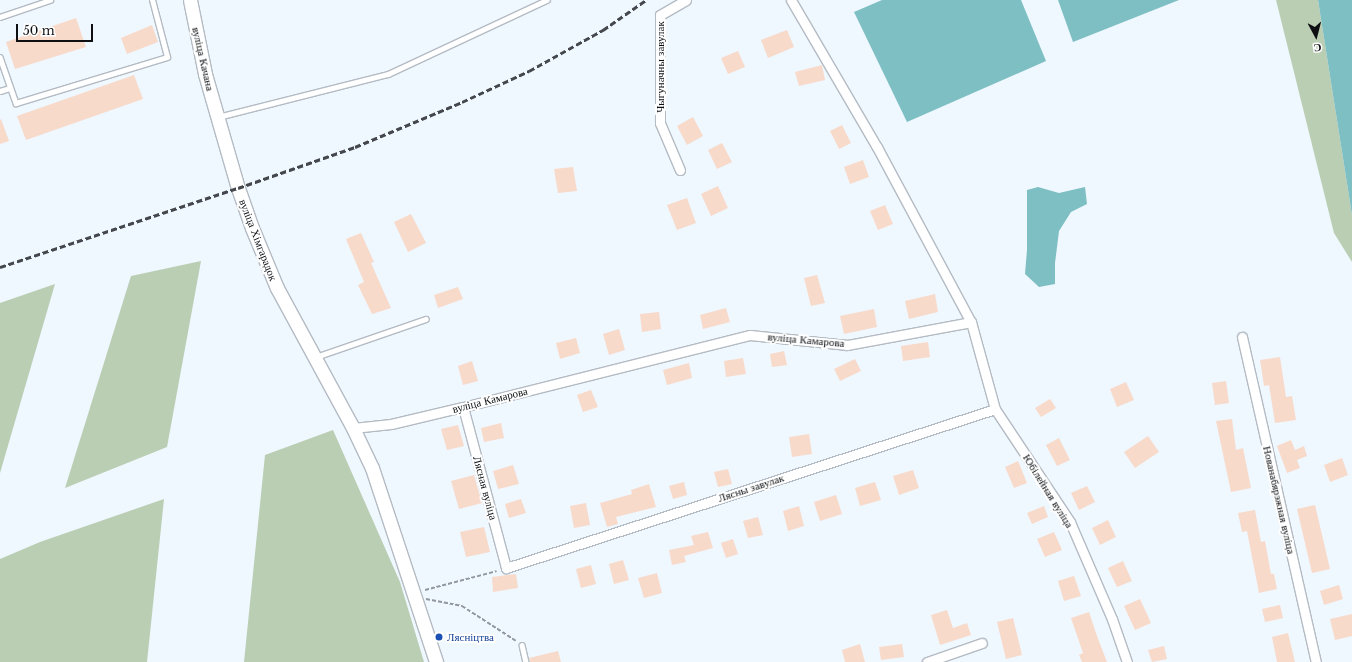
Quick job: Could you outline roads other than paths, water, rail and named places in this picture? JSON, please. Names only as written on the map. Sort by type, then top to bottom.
[{"type":"main road","name":"вуліца Качана","points":[[190,0],[205,74],[218,117]]},
{"type":"main road","name":"вуліца Хімгарадок","points":[[218,117],[238,188],[252,228],[277,288],[353,428],[372,468],[436,662]]},
{"type":"street","name":"Чыгуначны завулак","points":[[680,170],[660,123],[660,15],[686,0]]},
{"type":"street","points":[[791,0],[877,147],[970,322]]},
{"type":"street","name":"вуліца Камарова","points":[[353,428],[391,424],[750,335],[847,345],[970,322]]},
{"type":"street","name":"Юбілейная вуліца","points":[[970,322],[995,409],[1070,522],[1112,619],[1127,662]]},
{"type":"street","name":"Нованабярэжная вуліца","points":[[1242,338],[1316,662]]},
{"type":"street","name":"Лясная вуліца","points":[[463,407],[506,568]]},
{"type":"street","name":"Лясны завулак","points":[[506,568],[995,409]]},
{"type":"street","points":[[927,662],[982,643]]},
{"type":"lane","points":[[0,17],[50,0]]},
{"type":"lane","points":[[0,57],[16,103],[167,57],[152,0]]},
{"type":"lane","points":[[218,117],[388,74],[547,0]]},
{"type":"lane","points":[[0,91],[10,88]]},
{"type":"lane","points":[[314,357],[426,319]]},
{"type":"lane","points":[[522,645],[526,662]]},
{"type":"water","points":[[882,0],[1021,0],[1046,61],[907,122],[854,12]]},
{"type":"water","points":[[1058,0],[1179,0],[1073,42]]},
{"type":"water","points":[[1318,0],[1352,0],[1352,215]]},
{"type":"water","points":[[1038,187],[1059,193],[1085,187],[1087,204],[1071,212],[1059,231],[1055,263],[1055,284],[1039,287],[1025,274],[1027,250],[1027,190]]},
{"type":"railway","points":[[0,267],[238,188],[355,147],[462,102],[529,71],[603,30],[646,0]]},
{"type":"place","name":"Лясніцтва","points":[[439,637]]}]
